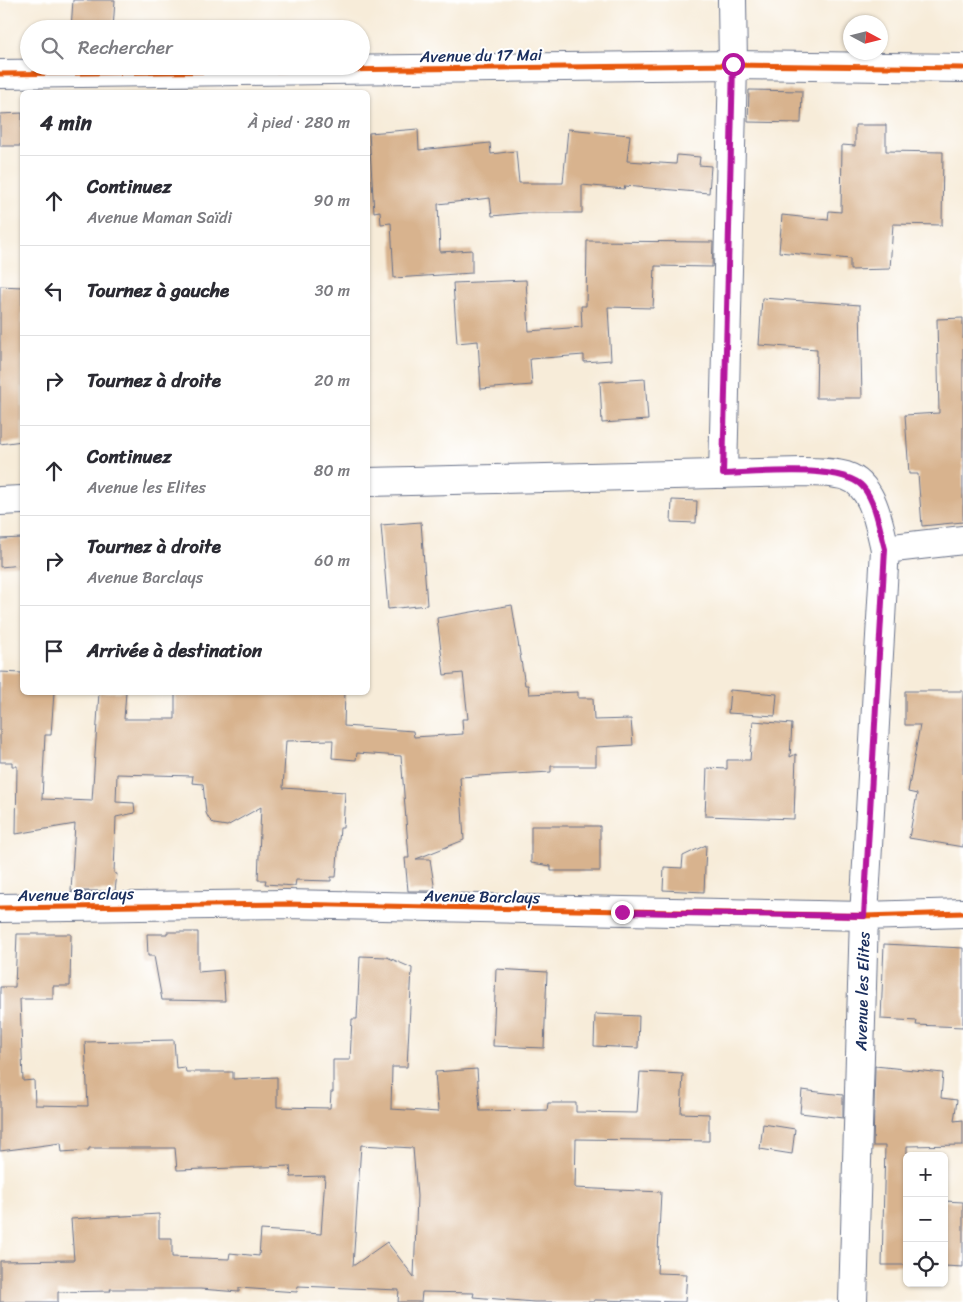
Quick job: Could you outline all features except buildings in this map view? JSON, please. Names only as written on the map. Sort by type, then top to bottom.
[{"type":"street","points":[[723,474],[733,64],[732,0]]},
{"type":"street","name":"Avenue du 17 Mai","points":[[370,69],[733,64],[963,68]]},
{"type":"street","name":"Avenue du 17 Mai","points":[[0,74],[20,74]]},
{"type":"street","name":"Avenue les Elites","points":[[370,482],[803,472],[830,473],[848,477],[863,487],[875,509],[885,549],[864,916],[853,1302]]},
{"type":"street","points":[[0,501],[20,500]]},
{"type":"street","points":[[885,549],[963,540]]},
{"type":"street","name":"Avenue Barclays","points":[[0,908],[284,904],[864,916],[963,913]]},
{"type":"cycle path","points":[[370,69],[733,65],[963,68]]},
{"type":"cycle path","points":[[0,74],[20,74]]},
{"type":"cycle path","points":[[0,908],[285,904],[864,916],[963,913]]},
{"type":"route","points":[[622,912],[864,916],[885,549],[875,509],[863,487],[848,477],[830,473],[803,472],[723,474],[733,64]]}]
